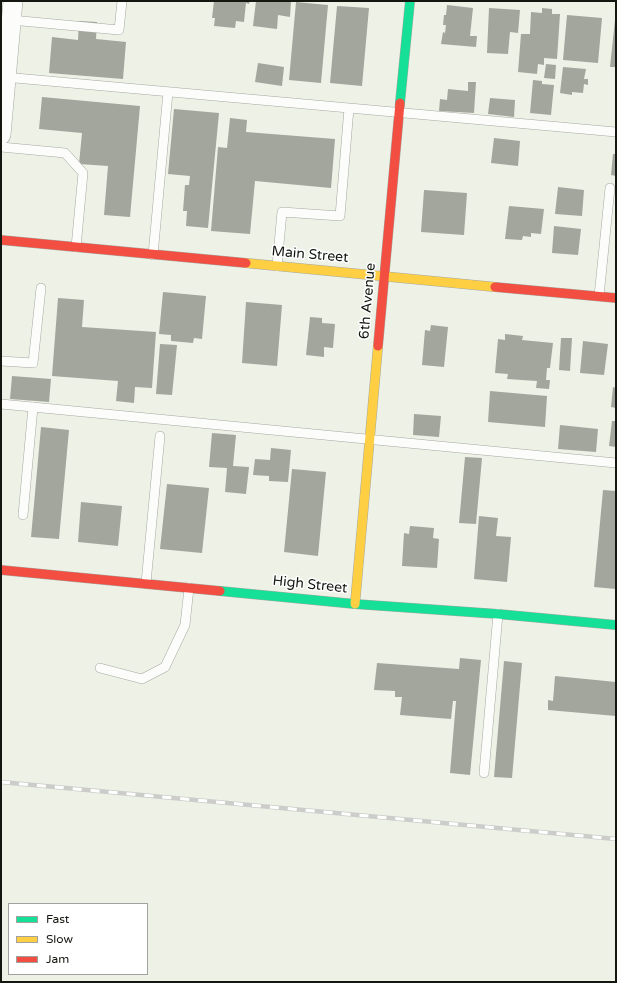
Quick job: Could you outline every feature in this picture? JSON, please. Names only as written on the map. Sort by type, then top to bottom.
[{"type":"street","points":[[1,135],[3,77],[12,20],[13,1]]},
{"type":"street","name":"6th Avenue","points":[[355,604],[410,1]]},
{"type":"street","name":"Main Street","points":[[1,240],[616,298]]},
{"type":"street","name":"High Street","points":[[1,570],[355,604],[498,614],[616,625]]},
{"type":"lane","points":[[12,20],[119,30],[122,1]]},
{"type":"lane","points":[[3,77],[616,132]]},
{"type":"lane","points":[[154,255],[168,92]]},
{"type":"lane","points":[[277,266],[282,212],[340,216],[349,108]]},
{"type":"lane","points":[[1,147],[65,153],[83,173],[76,247]]},
{"type":"lane","points":[[599,296],[610,188]]},
{"type":"lane","points":[[1,361],[33,363],[41,288]]},
{"type":"lane","points":[[1,404],[616,463]]},
{"type":"lane","points":[[23,515],[33,407]]},
{"type":"lane","points":[[146,583],[160,436]]},
{"type":"lane","points":[[100,668],[142,679],[165,667],[185,625],[189,588]]},
{"type":"lane","points":[[484,773],[498,614]]},
{"type":"building","points":[[214,1],[250,1],[249,4],[246,3],[244,22],[236,21],[235,28],[214,26],[215,18],[212,18]]},
{"type":"building","points":[[256,1],[291,1],[290,17],[278,15],[277,29],[253,26]]},
{"type":"building","points":[[296,2],[328,5],[321,83],[289,80]]},
{"type":"building","points":[[447,5],[473,8],[470,36],[477,36],[476,47],[441,44],[443,32],[445,33],[446,25],[443,25]]},
{"type":"building","points":[[337,6],[369,8],[362,86],[330,83]]},
{"type":"building","points":[[489,8],[520,10],[518,33],[510,32],[508,54],[487,53]]},
{"type":"building","points":[[542,8],[552,9],[552,14],[560,14],[557,59],[544,58],[544,65],[538,64],[537,74],[518,72],[521,34],[530,34],[531,12],[542,13]]},
{"type":"building","points":[[567,15],[602,18],[598,63],[563,60]]},
{"type":"building","points":[[615,20],[616,67],[610,67]]},
{"type":"building","points":[[79,21],[97,22],[96,39],[126,42],[123,79],[49,73],[52,37],[78,40]]},
{"type":"building","points":[[258,63],[284,67],[282,86],[255,82]]},
{"type":"building","points":[[546,64],[556,65],[555,79],[544,78]]},
{"type":"building","points":[[563,67],[586,69],[584,79],[588,79],[588,85],[584,84],[583,93],[572,92],[572,95],[560,93]]},
{"type":"building","points":[[533,80],[542,81],[542,84],[554,85],[551,115],[530,113]]},
{"type":"building","points":[[468,82],[476,82],[474,113],[439,111],[440,99],[447,100],[448,89],[468,91]]},
{"type":"building","points":[[42,97],[140,106],[130,217],[104,215],[108,166],[79,164],[82,133],[39,129]]},
{"type":"building","points":[[490,98],[515,100],[514,117],[488,114]]},
{"type":"building","points":[[174,109],[219,113],[208,228],[186,226],[187,211],[183,211],[185,185],[189,185],[190,176],[168,174]]},
{"type":"building","points":[[230,118],[247,120],[246,132],[335,139],[331,188],[255,181],[250,234],[211,231],[218,147],[227,148]]},
{"type":"building","points":[[494,138],[520,141],[518,166],[491,163]]},
{"type":"building","points":[[613,154],[616,154],[616,176],[611,175]]},
{"type":"building","points":[[558,187],[584,190],[582,216],[555,214]]},
{"type":"building","points":[[424,190],[467,193],[464,235],[421,232]]},
{"type":"building","points":[[509,206],[544,209],[541,234],[531,233],[531,237],[523,236],[522,240],[505,239]]},
{"type":"building","points":[[554,226],[581,229],[578,255],[552,253]]},
{"type":"building","points":[[163,292],[206,296],[202,339],[194,338],[193,343],[171,341],[171,335],[159,334]]},
{"type":"building","points":[[58,298],[84,300],[82,327],[156,332],[152,388],[135,387],[134,403],[116,401],[118,381],[52,376]]},
{"type":"building","points":[[246,302],[282,305],[277,366],[242,363]]},
{"type":"building","points":[[310,317],[322,318],[322,323],[335,324],[333,348],[324,347],[324,357],[306,355]]},
{"type":"building","points":[[431,325],[448,327],[444,367],[422,365],[425,330],[430,331]]},
{"type":"building","points":[[505,334],[523,336],[522,340],[553,343],[550,368],[547,368],[546,380],[550,380],[549,389],[536,388],[537,381],[507,379],[508,374],[495,373],[498,339],[505,340]]},
{"type":"building","points":[[561,338],[572,338],[570,371],[559,370]]},
{"type":"building","points":[[583,341],[608,344],[604,375],[580,373]]},
{"type":"building","points":[[160,344],[177,345],[172,395],[156,394]]},
{"type":"building","points":[[12,376],[51,379],[49,402],[10,399]]},
{"type":"building","points":[[613,387],[616,388],[616,408],[611,407]]},
{"type":"building","points":[[490,391],[547,396],[545,427],[488,422]]},
{"type":"building","points":[[414,414],[441,416],[439,437],[413,435]]},
{"type":"building","points":[[612,421],[616,421],[616,447],[609,446]]},
{"type":"building","points":[[560,425],[598,429],[596,452],[558,449]]},
{"type":"building","points":[[41,427],[69,430],[59,539],[31,537]]},
{"type":"building","points":[[212,433],[236,435],[233,466],[249,467],[246,494],[225,492],[227,468],[209,467]]},
{"type":"building","points":[[271,448],[291,450],[288,482],[269,481],[269,476],[253,475],[255,459],[270,460]]},
{"type":"building","points":[[465,457],[482,458],[476,524],[459,523]]},
{"type":"building","points":[[292,469],[326,472],[318,556],[284,552]]},
{"type":"building","points":[[167,484],[209,488],[202,553],[160,549]]},
{"type":"building","points":[[603,490],[616,491],[616,589],[594,587]]},
{"type":"building","points":[[81,502],[122,506],[118,546],[78,542]]},
{"type":"building","points":[[479,516],[498,518],[496,536],[511,537],[507,582],[474,579]]},
{"type":"building","points":[[410,526],[434,528],[433,538],[439,539],[437,568],[402,566],[404,533],[409,534]]},
{"type":"building","points":[[460,658],[481,660],[470,775],[450,773],[456,701],[453,701],[451,719],[400,715],[402,697],[395,697],[395,691],[374,690],[377,663],[459,669]]},
{"type":"building","points":[[504,661],[522,663],[512,778],[494,777]]},
{"type":"building","points":[[555,676],[616,682],[616,716],[548,710],[548,700],[553,701]]},
{"type":"railway","points":[[1,782],[616,839]]},
{"type":"traffic: fast","points":[[400,103],[410,1]]},
{"type":"traffic: fast","points":[[220,591],[355,604],[498,614],[616,625]]},
{"type":"traffic: slow","points":[[246,263],[495,287]]},
{"type":"traffic: slow","points":[[355,604],[378,346]]},
{"type":"traffic: jam","points":[[378,346],[400,103]]},
{"type":"traffic: jam","points":[[1,240],[246,263]]},
{"type":"traffic: jam","points":[[495,287],[616,298]]},
{"type":"traffic: jam","points":[[1,570],[220,591]]}]
